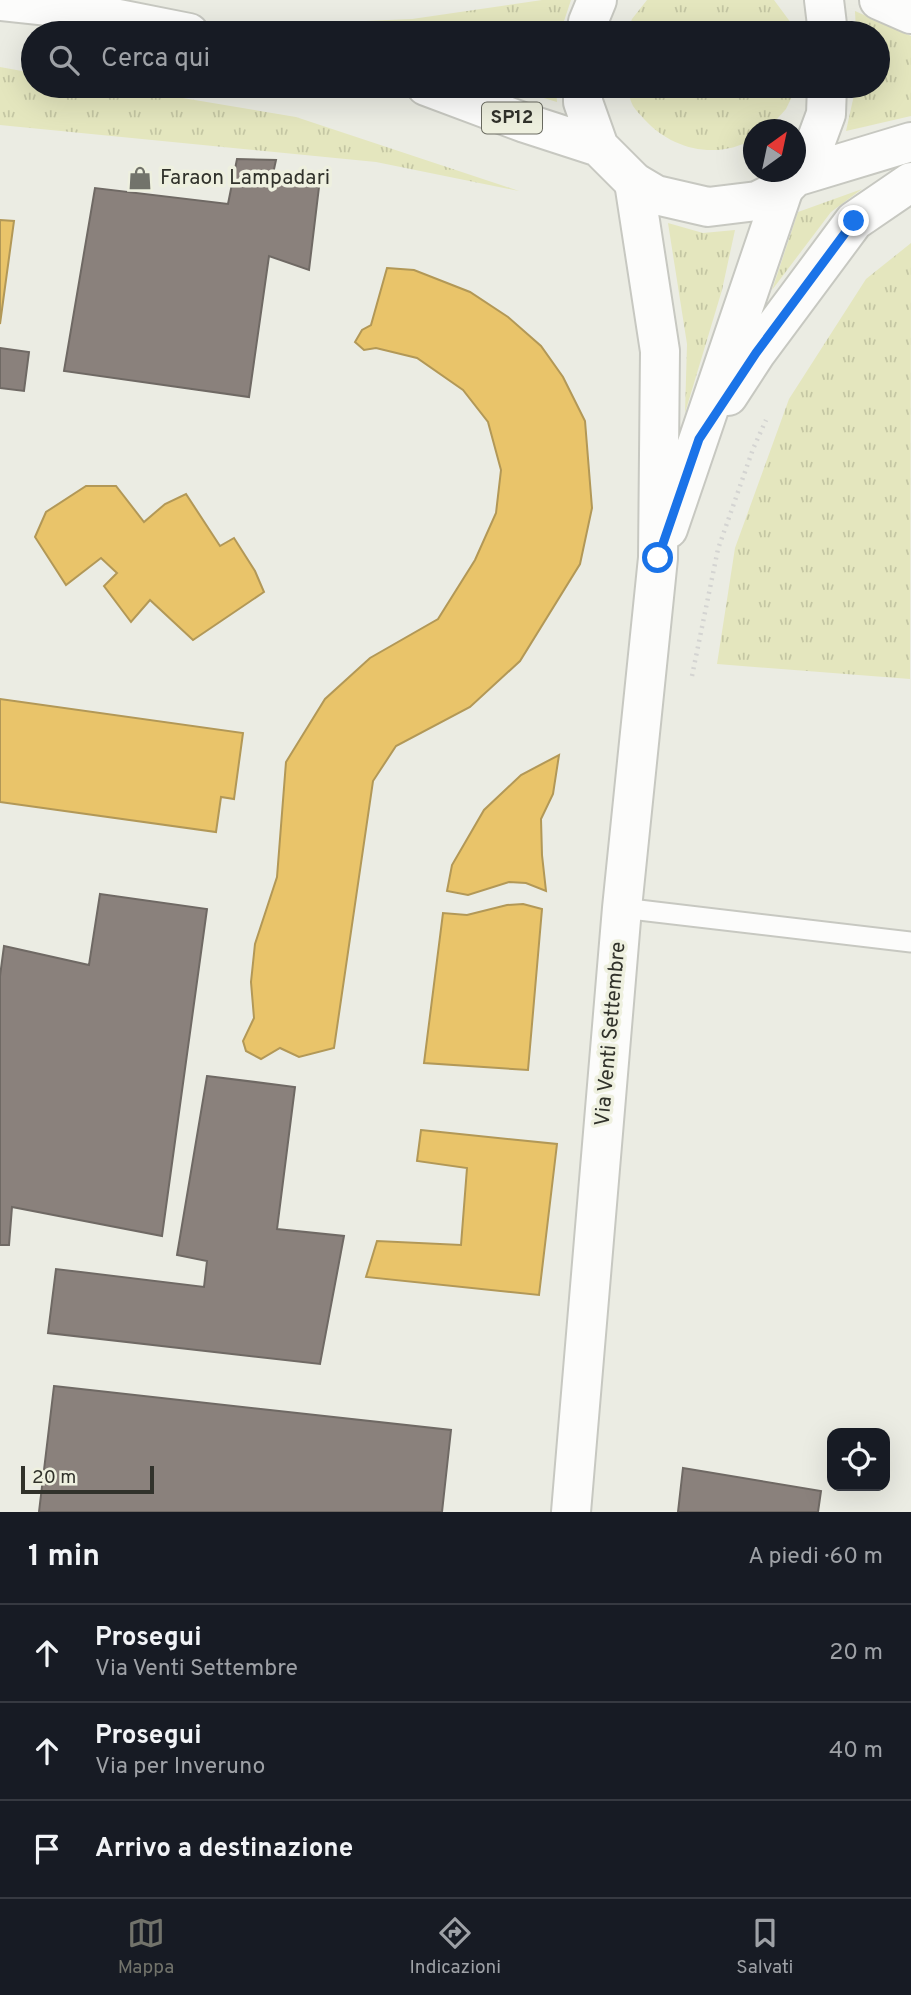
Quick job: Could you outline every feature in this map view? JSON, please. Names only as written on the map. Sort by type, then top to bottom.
[{"type":"street","points":[[58,7],[134,0]]},
{"type":"street","points":[[588,21],[597,0]]},
{"type":"street","points":[[824,0],[827,21]]},
{"type":"street","points":[[879,0],[911,14]]},
{"type":"street","points":[[0,1],[58,7],[129,21]]},
{"type":"street","name":"SP12","points":[[458,98],[599,147]]},
{"type":"street","points":[[583,98],[599,147],[634,182],[656,195],[708,207],[757,201],[789,182]]},
{"type":"street","name":"Via Venti Settembre","points":[[806,160],[812,152],[826,114],[827,98]]},
{"type":"street","points":[[806,176],[911,142]]},
{"type":"street","name":"Via Venti Settembre","points":[[571,1512],[622,908],[658,558],[660,351],[634,182]]},
{"type":"street","name":"Via Venti Settembre","points":[[658,558],[789,182]]},
{"type":"street","points":[[699,439],[756,353],[854,221],[911,182]]},
{"type":"lane","points":[[622,908],[911,942]]},
{"type":"path","points":[[691,680],[718,549],[753,449],[770,412]]},
{"type":"green space","points":[[542,0],[571,0],[564,21],[366,21],[412,19]]},
{"type":"green space","points":[[647,0],[774,0],[790,21],[631,21]]},
{"type":"green space","points":[[855,11],[877,21],[855,21]]},
{"type":"green space","points":[[890,27],[911,36],[911,116],[846,131],[853,98],[890,98]]},
{"type":"green space","points":[[0,67],[21,71],[21,98],[183,98],[296,117],[519,191],[376,162],[0,125]]},
{"type":"green space","points":[[630,98],[791,98],[777,119],[743,119],[743,143],[710,150],[681,144],[668,138],[655,130],[634,108]]},
{"type":"green space","points":[[862,189],[831,212],[772,290],[798,212]]},
{"type":"green space","points":[[668,223],[703,233],[735,230],[722,290],[685,413],[687,344]]},
{"type":"green space","points":[[911,243],[910,679],[717,664],[735,548],[789,399],[866,279]]},
{"type":"building: Abitazioni","points":[[0,220],[14,221],[0,324]]},
{"type":"building: Abitazioni","points":[[387,268],[414,270],[470,292],[508,317],[541,346],[563,377],[585,421],[592,508],[580,564],[520,661],[470,707],[396,746],[373,781],[334,1048],[299,1057],[280,1048],[261,1059],[246,1051],[243,1041],[254,1018],[251,982],[255,944],[277,877],[286,762],[325,699],[370,658],[438,619],[475,560],[496,513],[501,470],[488,422],[463,390],[417,358],[376,348],[364,350],[355,342],[362,330],[371,325]]},
{"type":"building: Abitazioni","points":[[86,486],[116,486],[144,522],[165,504],[186,494],[220,546],[234,538],[255,571],[264,592],[193,640],[150,600],[131,622],[104,586],[117,573],[101,558],[66,585],[35,537],[46,512]]},
{"type":"building: Abitazioni","points":[[0,699],[243,733],[234,799],[221,797],[216,832],[0,802]]},
{"type":"building: Abitazioni","points":[[559,755],[553,794],[541,819],[546,891],[526,883],[509,882],[468,895],[447,891],[452,865],[484,810],[521,775]]},
{"type":"building: Abitazioni","points":[[523,904],[542,909],[528,1070],[424,1063],[443,913],[467,915],[507,905]]},
{"type":"building: Abitazioni","points":[[421,1130],[557,1144],[539,1295],[366,1277],[377,1241],[461,1245],[467,1168],[417,1161]]},
{"type":"building: Industria","points":[[237,159],[276,160],[271,183],[319,187],[309,270],[269,256],[249,397],[64,371],[95,188],[228,204]]},
{"type":"building: Industria","points":[[0,348],[29,352],[24,391],[0,388]]},
{"type":"building: Industria","points":[[100,894],[207,909],[162,1236],[12,1207],[9,1245],[0,1245],[0,976],[4,946],[89,965]]},
{"type":"building: Industria","points":[[207,1076],[295,1087],[277,1229],[344,1236],[320,1364],[48,1333],[56,1269],[204,1287],[207,1261],[177,1255]]},
{"type":"building: Industria","points":[[54,1386],[451,1430],[442,1512],[39,1512]]},
{"type":"building: Industria","points":[[683,1468],[821,1491],[818,1512],[678,1512]]},
{"type":"place","name":"Faraon Lampadari","points":[[140,178]]},
{"type":"route","points":[[658,558],[699,439],[756,353],[854,221]]}]
